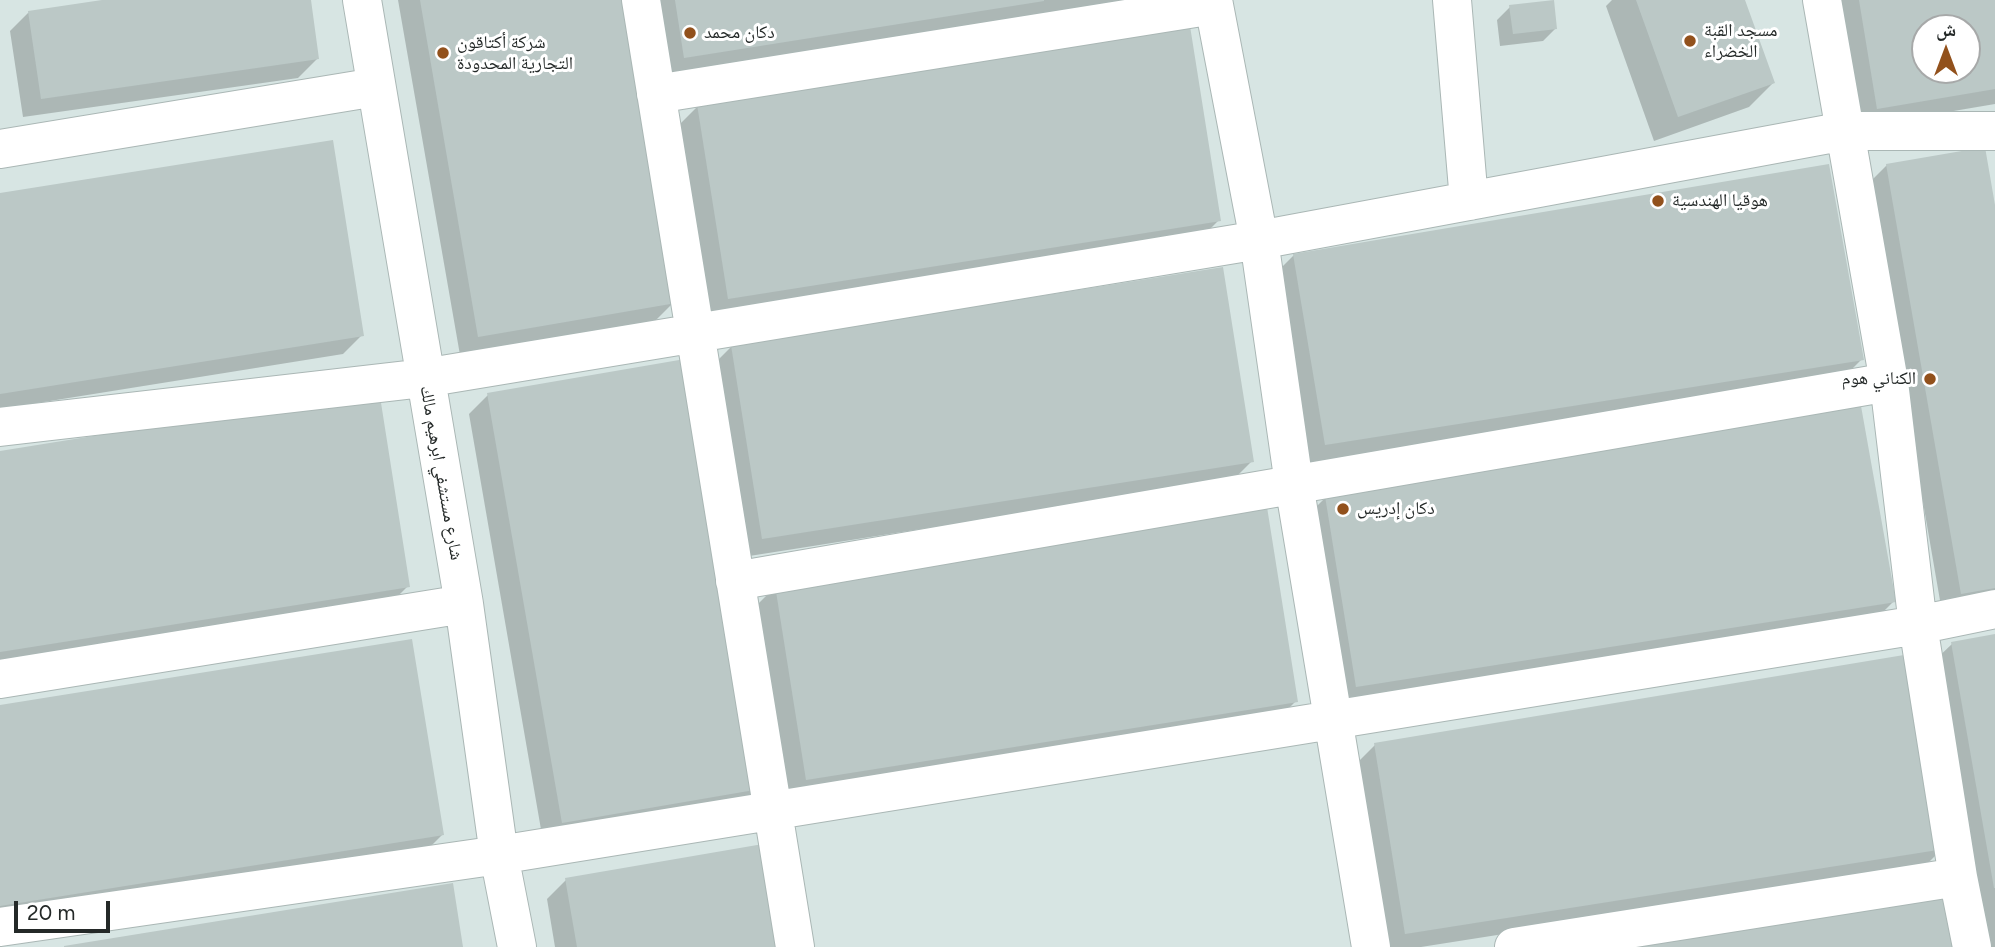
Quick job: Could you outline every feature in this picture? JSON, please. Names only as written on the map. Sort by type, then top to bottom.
[{"type":"street","name":"شارع مستشفي ابرهيم مالك","points":[[362,0],[464,604],[499,855],[517,947]]},
{"type":"street","points":[[641,0],[795,947]]},
{"type":"street","points":[[1452,0],[1469,201]]},
{"type":"street","points":[[1822,0],[1889,382],[1918,625],[1958,877],[1972,947]]},
{"type":"street","points":[[656,94],[1214,2],[1259,240],[1294,484],[1371,947]]},
{"type":"street","points":[[0,149],[376,87]]},
{"type":"street","points":[[0,427],[424,378],[1259,240],[1845,131],[1995,131]]},
{"type":"street","points":[[736,581],[1889,382]]},
{"type":"street","points":[[0,679],[464,604]]},
{"type":"street","points":[[0,927],[499,855],[1918,625],[1995,609]]},
{"type":"street","points":[[1514,947],[1958,877]]},
{"type":"building","points":[[102,0],[311,0],[319,59],[41,99],[28,11]]},
{"type":"building","points":[[420,0],[623,0],[676,303],[478,337]]},
{"type":"building","points":[[675,0],[1044,0],[1044,1],[684,58]]},
{"type":"building","points":[[1554,0],[1557,29],[1513,34],[1509,5]]},
{"type":"building","points":[[1636,0],[1745,0],[1775,83],[1678,117]]},
{"type":"building","points":[[1859,0],[1995,0],[1995,89],[1877,109]]},
{"type":"building","points":[[1190,26],[1221,221],[728,299],[697,104]]},
{"type":"building","points":[[333,140],[364,336],[0,394],[0,193]]},
{"type":"building","points":[[1985,147],[1995,205],[1995,588],[1961,594],[1886,164]]},
{"type":"building","points":[[1829,164],[1864,360],[1325,445],[1293,254]]},
{"type":"building","points":[[1223,267],[1254,462],[762,539],[731,345]]},
{"type":"building","points":[[685,359],[760,789],[562,823],[487,393]]},
{"type":"building","points":[[379,390],[410,587],[0,652],[0,451]]},
{"type":"building","points":[[1861,406],[1896,602],[1356,687],[1325,496]]},
{"type":"building","points":[[1267,507],[1298,702],[806,780],[775,585]]},
{"type":"building","points":[[1995,634],[1995,888],[1994,888],[1951,642]]},
{"type":"building","points":[[412,639],[444,835],[0,906],[0,705]]},
{"type":"building","points":[[1910,654],[1944,849],[1405,934],[1374,743]]},
{"type":"building","points":[[763,844],[781,947],[577,947],[565,878]]},
{"type":"building","points":[[453,883],[463,947],[64,947],[64,946]]},
{"type":"building","points":[[1947,891],[1957,947],[1622,947]]},
{"type":"place","name":"دكان محمد","points":[[690,33]]},
{"type":"place","name":"مسجد القبة الخضراء","points":[[1690,41]]},
{"type":"place","name":"شركة أكتاقون التجارية المحدودة","points":[[443,53]]},
{"type":"place","name":"هوقيا الهندسية","points":[[1658,201]]},
{"type":"place","name":"الكناني هوم","points":[[1930,379]]},
{"type":"place","name":"دكان إدريس","points":[[1343,509]]}]
